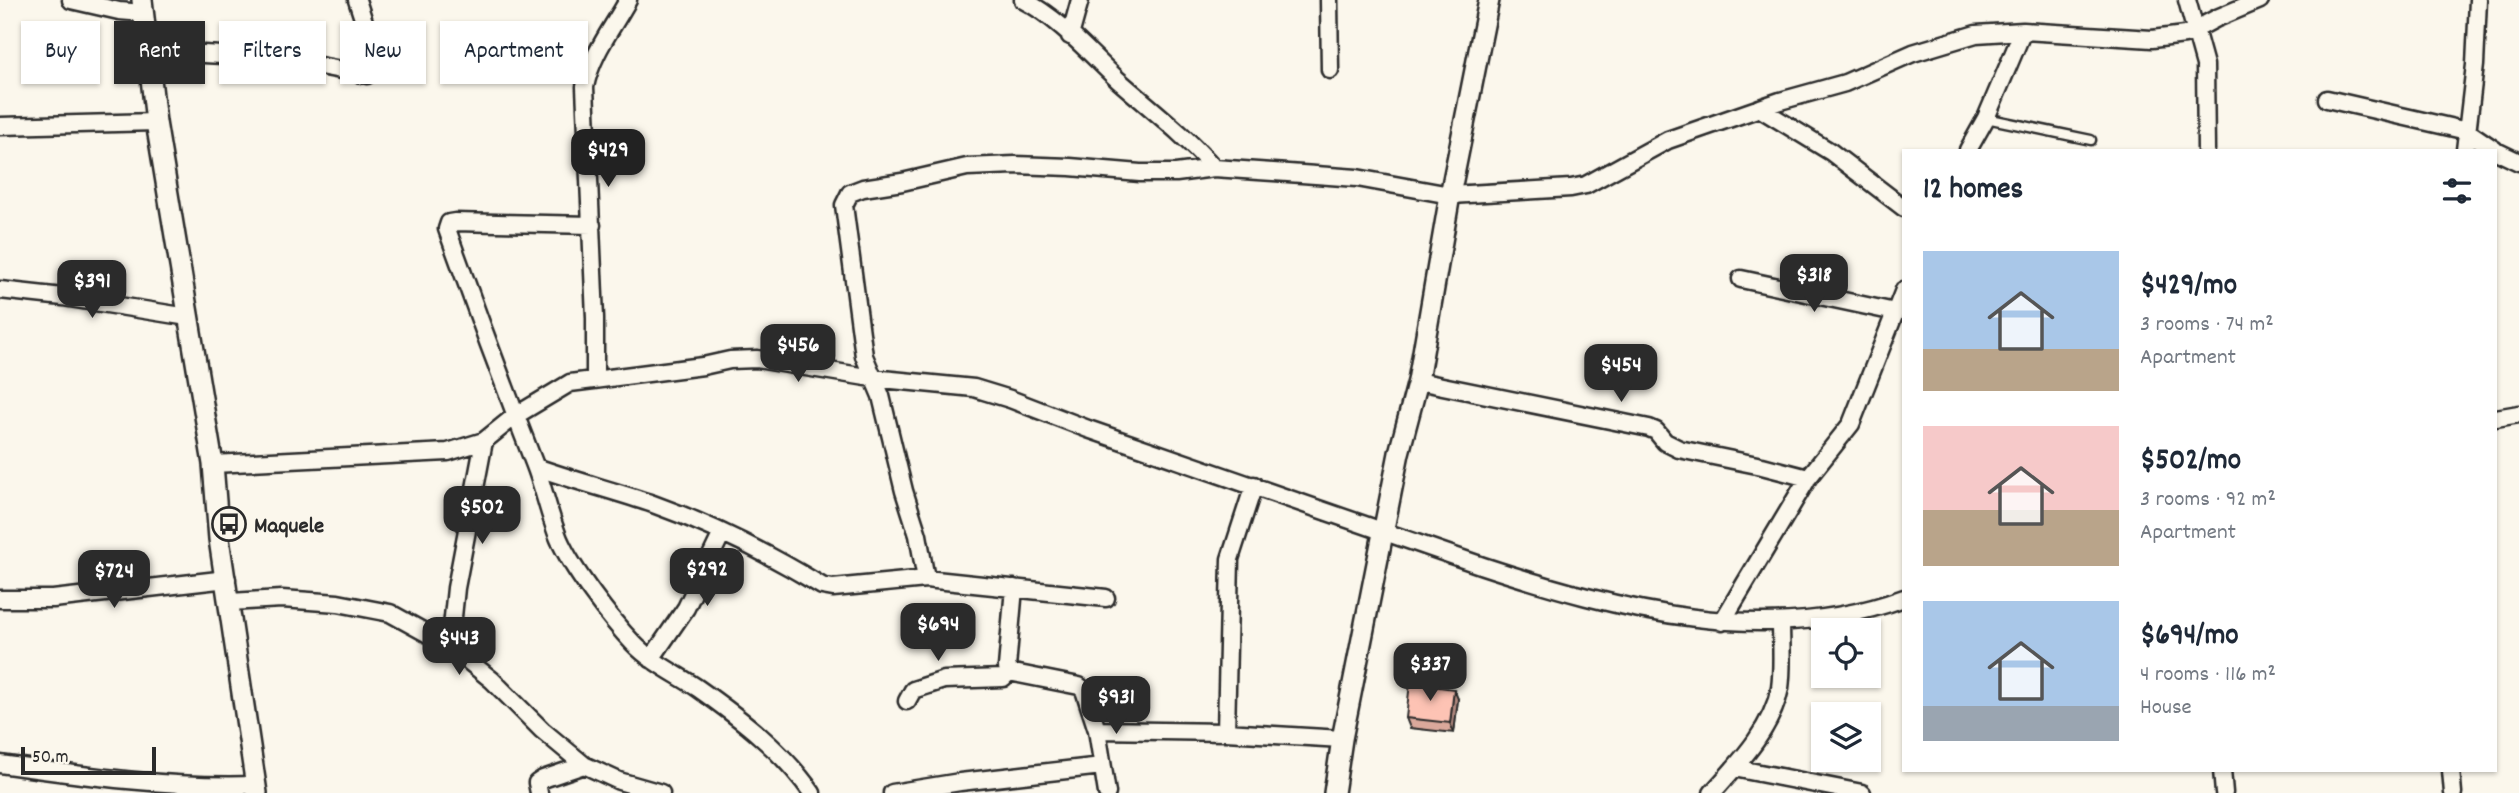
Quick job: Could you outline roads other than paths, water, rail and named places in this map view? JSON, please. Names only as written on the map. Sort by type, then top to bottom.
[{"type":"street","points":[[71,0],[119,11],[143,7]]},
{"type":"street","points":[[205,54],[278,58],[367,75],[377,62],[357,0]]},
{"type":"street","points":[[595,380],[592,225],[585,87],[594,57],[628,0]]},
{"type":"street","points":[[1023,0],[1043,10],[1189,140],[1214,168]]},
{"type":"street","points":[[1070,36],[1080,0]]},
{"type":"street","points":[[1329,0],[1330,70]]},
{"type":"street","points":[[1334,793],[1342,739],[1399,453],[1418,381],[1450,195],[1489,0]]},
{"type":"street","points":[[2187,0],[2205,65],[2206,149]]},
{"type":"street","points":[[926,579],[918,535],[904,491],[881,396],[864,356],[844,205],[850,193],[967,167],[1015,165],[1140,173],[1176,173],[1214,168],[1357,178],[1450,195],[1571,188],[1586,185],[1668,141],[1759,108],[1844,83],[1913,54],[1976,34],[2023,31],[2152,39],[2185,34],[2260,0]]},
{"type":"street","points":[[2465,149],[2478,0]]},
{"type":"street","points":[[1969,149],[1986,118],[2023,31]]},
{"type":"street","points":[[0,764],[158,784],[257,789],[219,539],[213,464],[152,84]]},
{"type":"street","points":[[2327,99],[2467,131],[2492,149]]},
{"type":"street","points":[[1759,108],[1830,152],[1902,206]]},
{"type":"street","points":[[0,126],[156,122]]},
{"type":"street","points":[[2497,152],[2519,162]]},
{"type":"street","points":[[592,225],[455,222],[449,223],[447,229],[514,416],[536,467],[560,542],[576,570],[633,643],[651,659],[698,688],[761,737],[812,793]]},
{"type":"street","points":[[1741,279],[1895,312]]},
{"type":"street","points":[[0,290],[188,317]]},
{"type":"street","points":[[1722,622],[1808,478],[1851,425],[1902,295]]},
{"type":"street","points":[[213,464],[447,452],[484,440],[514,416],[570,383],[703,366],[730,359],[757,359],[872,378],[974,388],[1010,398],[1087,429],[1545,586],[1611,603],[1722,622],[1782,622],[1856,613],[1902,599]]},
{"type":"street","points":[[1418,381],[1648,428],[1656,430],[1665,442],[1679,449],[1808,478]]},
{"type":"street","points":[[2497,418],[2519,414]]},
{"type":"street","points":[[450,646],[456,587],[484,440]]},
{"type":"street","points":[[536,467],[653,504],[750,545],[822,586],[833,588],[926,579],[1106,598]]},
{"type":"street","points":[[1226,732],[1230,559],[1254,485]]},
{"type":"street","points":[[651,659],[686,608],[722,533]]},
{"type":"street","points":[[0,599],[53,599],[227,579]]},
{"type":"street","points":[[1009,672],[1007,667],[1014,588]]},
{"type":"street","points":[[230,602],[296,600],[338,603],[390,613],[450,646],[492,680],[542,730],[584,765],[619,781],[661,793]]},
{"type":"street","points":[[1712,793],[1765,727],[1780,686],[1782,622]]},
{"type":"street","points":[[907,701],[913,690],[944,680],[1003,678],[1009,672]]},
{"type":"street","points":[[1009,672],[1079,686],[1084,690],[1097,730],[1107,793]]},
{"type":"street","points":[[1097,730],[1226,732],[1342,739]]},
{"type":"street","points":[[539,793],[537,783],[543,779],[584,765]]},
{"type":"street","points":[[892,793],[960,782],[1102,766]]},
{"type":"street","points":[[1734,768],[1862,793]]},
{"type":"street","points":[[2222,772],[2224,793]]},
{"type":"street","points":[[2451,772],[2453,793]]},
{"type":"lane","points":[[1986,118],[2091,139]]},
{"type":"place","name":"Maquele","points":[[229,524]]}]
